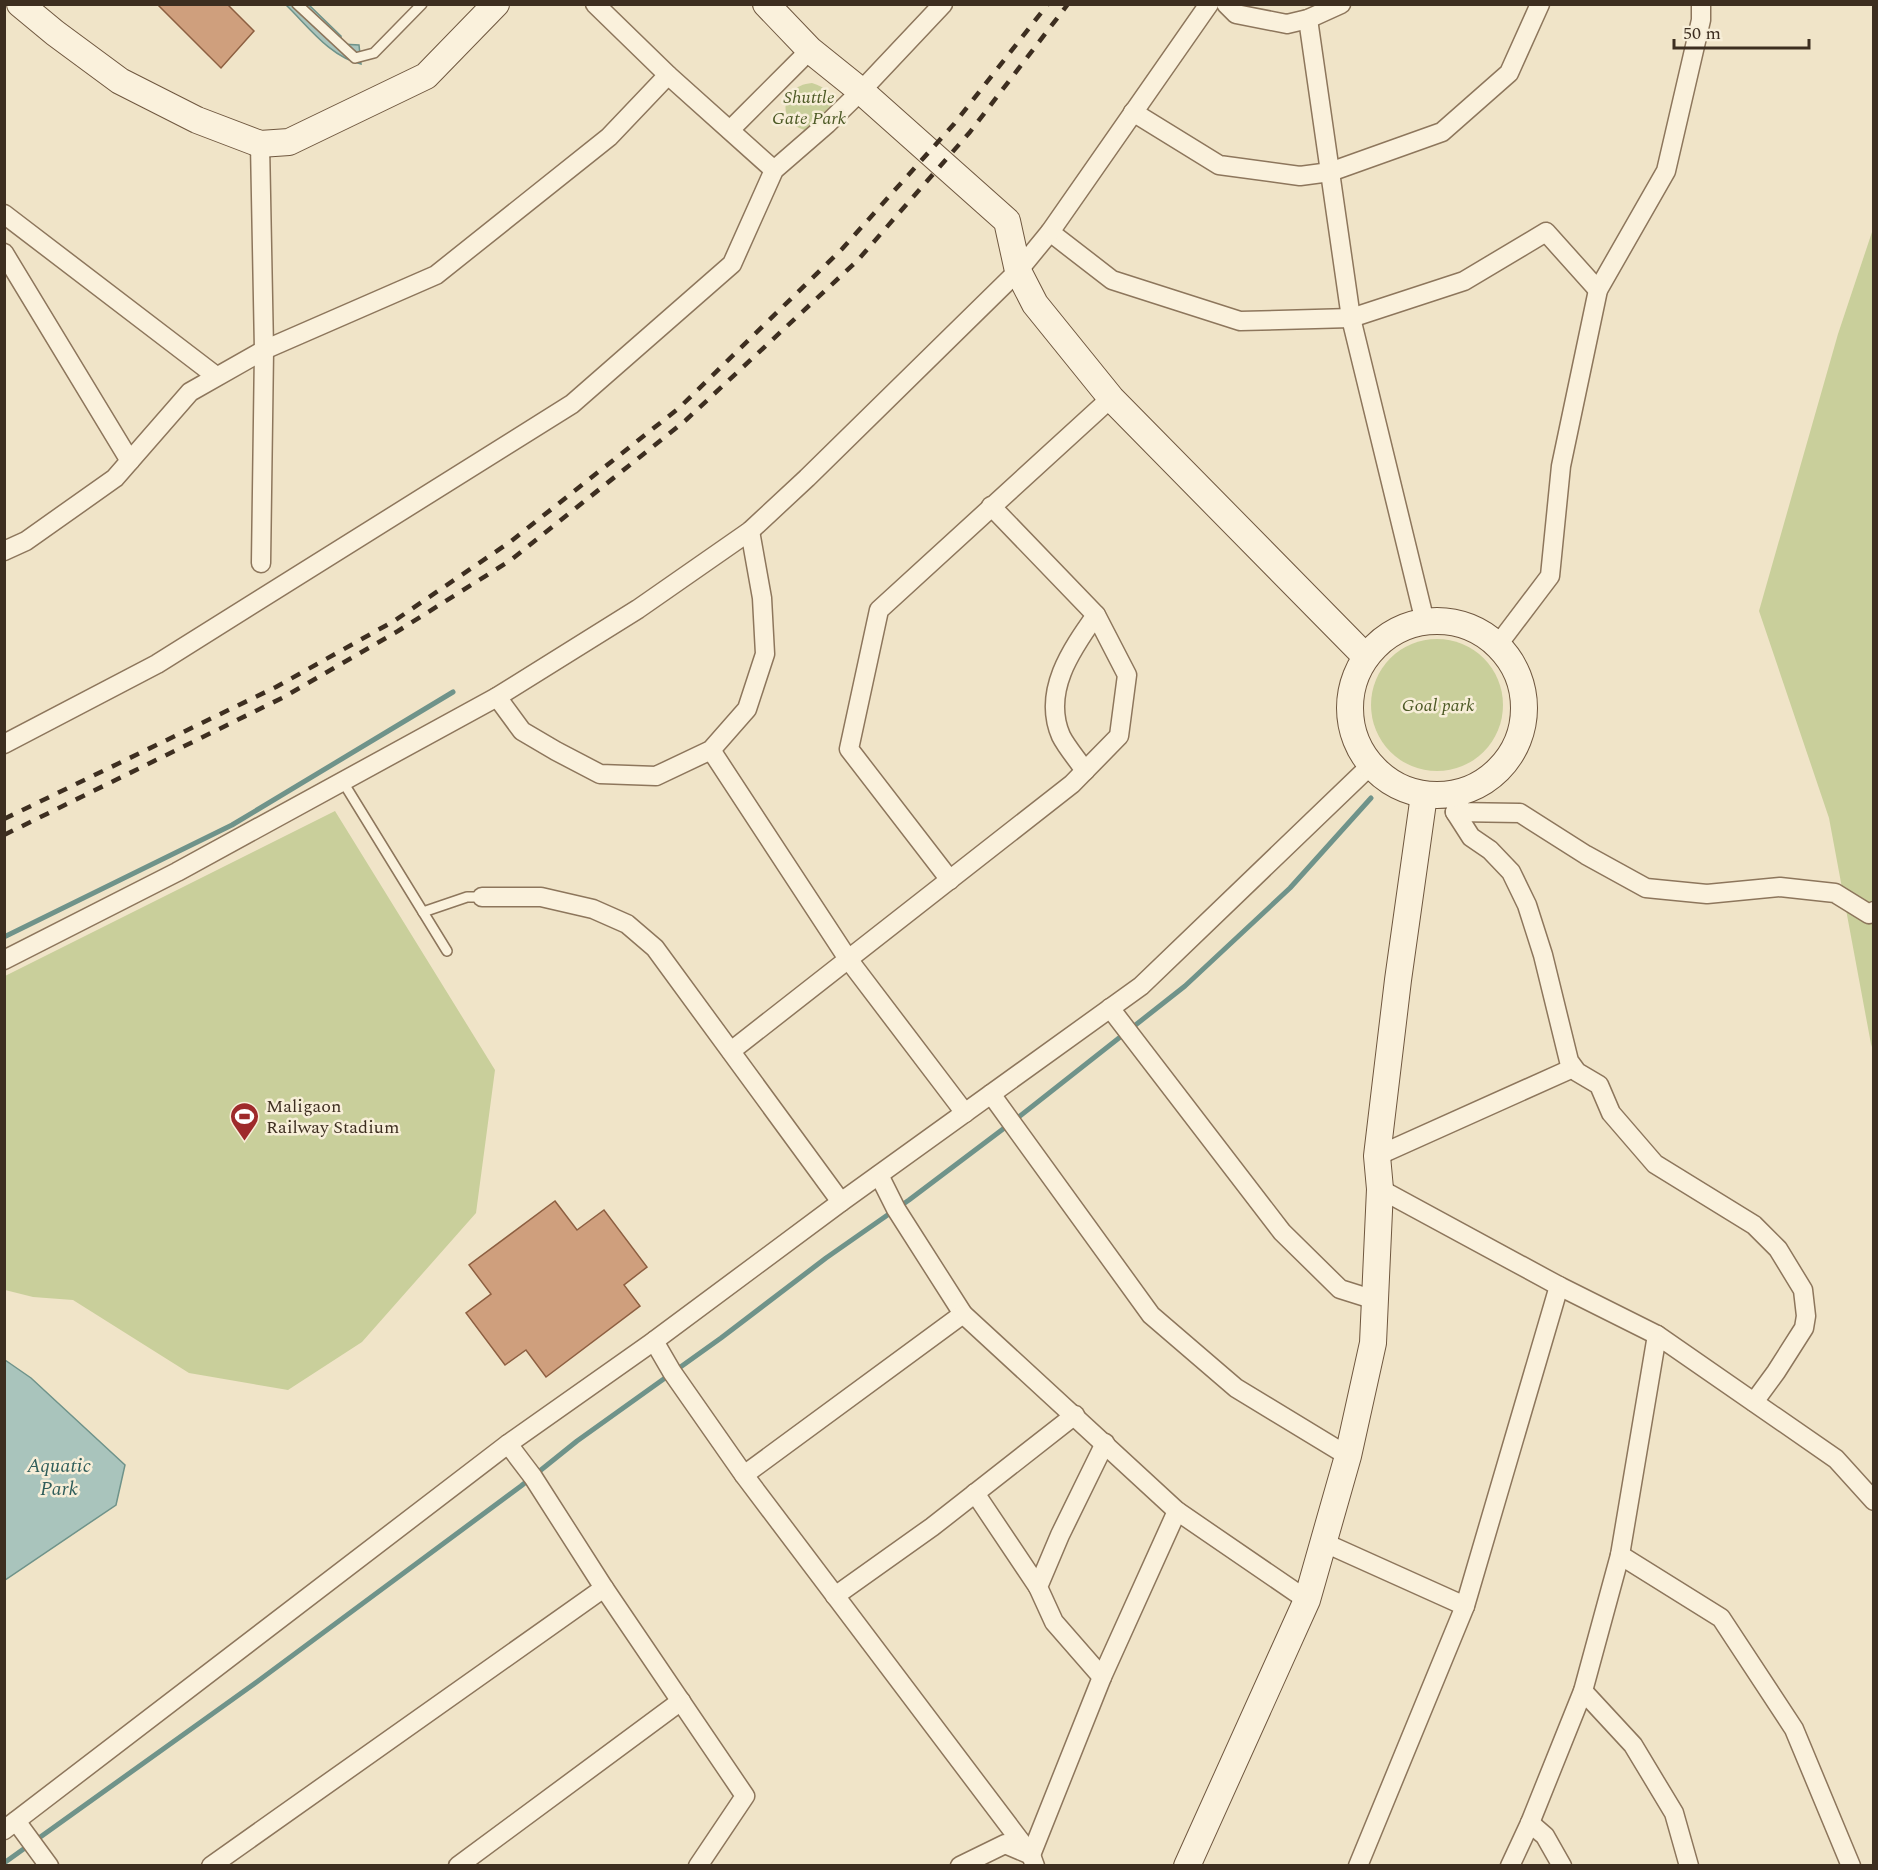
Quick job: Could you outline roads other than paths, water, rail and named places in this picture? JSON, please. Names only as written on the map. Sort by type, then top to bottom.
[{"type":"street","points":[[20,4],[120,81],[197,120],[260,144],[289,142],[426,76],[496,4]]},
{"type":"street","points":[[595,4],[668,75],[774,170]]},
{"type":"street","points":[[766,4],[810,50],[861,91],[1007,221],[1018,271],[1035,304],[1111,398],[1366,657]]},
{"type":"street","points":[[4,744],[157,664],[572,404],[732,264],[774,170],[861,91],[943,4]]},
{"type":"street","points":[[4,960],[177,872],[497,697],[638,609],[750,531],[1018,271],[1050,232],[1209,4]]},
{"type":"street","points":[[1226,4],[1236,14],[1287,24],[1308,19],[1341,4]]},
{"type":"street","points":[[1133,112],[1219,165],[1299,176],[1330,172],[1442,132],[1509,73],[1540,4]]},
{"type":"street","points":[[1497,646],[1550,576],[1561,466],[1598,290],[1666,171],[1701,20],[1701,4]]},
{"type":"street","points":[[1308,19],[1351,318],[1425,622]]},
{"type":"street","points":[[730,130],[810,50]]},
{"type":"street","points":[[6,547],[26,541],[115,478],[190,392],[264,350],[436,275],[609,137],[668,75]]},
{"type":"street","points":[[260,144],[264,350],[261,563]]},
{"type":"street","points":[[4,214],[216,376]]},
{"type":"street","points":[[1050,232],[1112,280],[1240,321],[1351,318],[1464,281],[1546,232],[1598,290]]},
{"type":"street","points":[[4,253],[130,461]]},
{"type":"street","points":[[950,880],[849,749],[879,610],[1111,398]]},
{"type":"street","points":[[731,1051],[1072,784],[1119,736],[1127,675],[1096,615],[991,506]]},
{"type":"street","points":[[497,697],[522,731],[600,774],[657,776],[711,750],[747,709],[765,654],[762,598],[750,531]]},
{"type":"street","points":[[1085,771],[1062,738],[1054,705],[1060,678],[1069,656],[1096,615]]},
{"type":"street","points":[[1459,801],[1501,767],[1514,748],[1522,727],[1524,704],[1520,682],[1511,661],[1497,646],[1475,629],[1450,622],[1425,622],[1402,628],[1382,640],[1366,657],[1353,683],[1350,712],[1355,740],[1371,765],[1386,779],[1404,789],[1424,795],[1444,795],[1459,801],[1520,813],[1586,855],[1646,888],[1707,894],[1780,887],[1835,893],[1869,914],[1874,911]]},
{"type":"street","points":[[711,750],[848,960],[965,1113]]},
{"type":"street","points":[[49,1866],[10,1826],[508,1444],[654,1341],[1141,986],[1371,765]]},
{"type":"street","points":[[1187,1866],[1307,1600],[1348,1456],[1373,1342],[1380,1189],[1377,1156],[1398,980],[1424,795]]},
{"type":"street","points":[[1459,801],[1470,837],[1490,850],[1510,872],[1527,905],[1543,955],[1569,1061],[1573,1068],[1599,1085],[1611,1113],[1655,1164],[1754,1226],[1778,1249],[1803,1290],[1806,1316],[1804,1328],[1754,1402]]},
{"type":"street","points":[[482,897],[542,897],[593,909],[627,924],[655,948],[842,1202]]},
{"type":"street","points":[[1110,1008],[1282,1232],[1340,1289],[1375,1300]]},
{"type":"street","points":[[1377,1156],[1573,1068]]},
{"type":"street","points":[[991,1095],[1150,1315],[1236,1388],[1348,1456]]},
{"type":"street","points":[[879,1175],[896,1209],[963,1314],[1177,1511],[1307,1600]]},
{"type":"street","points":[[1380,1189],[1559,1286],[1657,1335],[1836,1459],[1874,1501]]},
{"type":"street","points":[[1358,1866],[1465,1606],[1559,1286]]},
{"type":"street","points":[[744,1475],[963,1314]]},
{"type":"street","points":[[1510,1866],[1530,1823],[1583,1691],[1620,1555],[1657,1335]]},
{"type":"street","points":[[654,1341],[672,1372],[744,1475],[1033,1860]]},
{"type":"street","points":[[836,1596],[975,1493],[1075,1415]]},
{"type":"street","points":[[1038,1587],[1060,1535],[1105,1443]]},
{"type":"street","points":[[508,1444],[533,1477],[604,1588],[745,1796],[699,1866]]},
{"type":"street","points":[[975,1493],[1038,1587],[1054,1622],[1102,1677]]},
{"type":"street","points":[[1033,1860],[1102,1677],[1177,1511]]},
{"type":"street","points":[[1325,1543],[1465,1606]]},
{"type":"street","points":[[1620,1555],[1721,1618],[1794,1729],[1851,1866]]},
{"type":"street","points":[[212,1866],[604,1588]]},
{"type":"street","points":[[1583,1691],[1633,1745],[1674,1812],[1689,1866]]},
{"type":"street","points":[[458,1866],[681,1701]]},
{"type":"street","points":[[1530,1823],[1545,1836],[1562,1866]]},
{"type":"street","points":[[960,1866],[1005,1844],[1033,1860]]},
{"type":"lane","points":[[297,4],[355,58],[374,53],[422,4]]},
{"type":"lane","points":[[343,782],[447,951]]},
{"type":"lane","points":[[423,912],[467,897],[482,897]]},
{"type":"water","points":[[286,5],[309,5],[341,36],[341,44],[359,45],[361,64],[329,48]]},
{"type":"water","name":"Aquatic Park","points":[[5,1360],[31,1378],[125,1465],[116,1505],[5,1580]]},
{"type":"waterway","points":[[4,937],[232,825],[453,692]]},
{"type":"waterway","points":[[4,1863],[254,1684],[521,1486],[577,1441],[721,1338],[1011,1123],[1185,986],[1290,888],[1371,798]]},
{"type":"railway","points":[[4,819],[276,687],[394,621],[510,542],[679,408],[842,249],[954,124],[1048,4]]},
{"type":"railway","points":[[4,835],[284,697],[398,631],[511,560],[686,420],[857,261],[970,132],[1068,4]]},
{"type":"place","name":"Maligaon Railway Stadium","points":[[245,1142]]},
{"type":"park label","name":"Shuttle Gate Park","points":[[809,107]]},
{"type":"park label","name":"Goal park","points":[[1438,705]]}]
